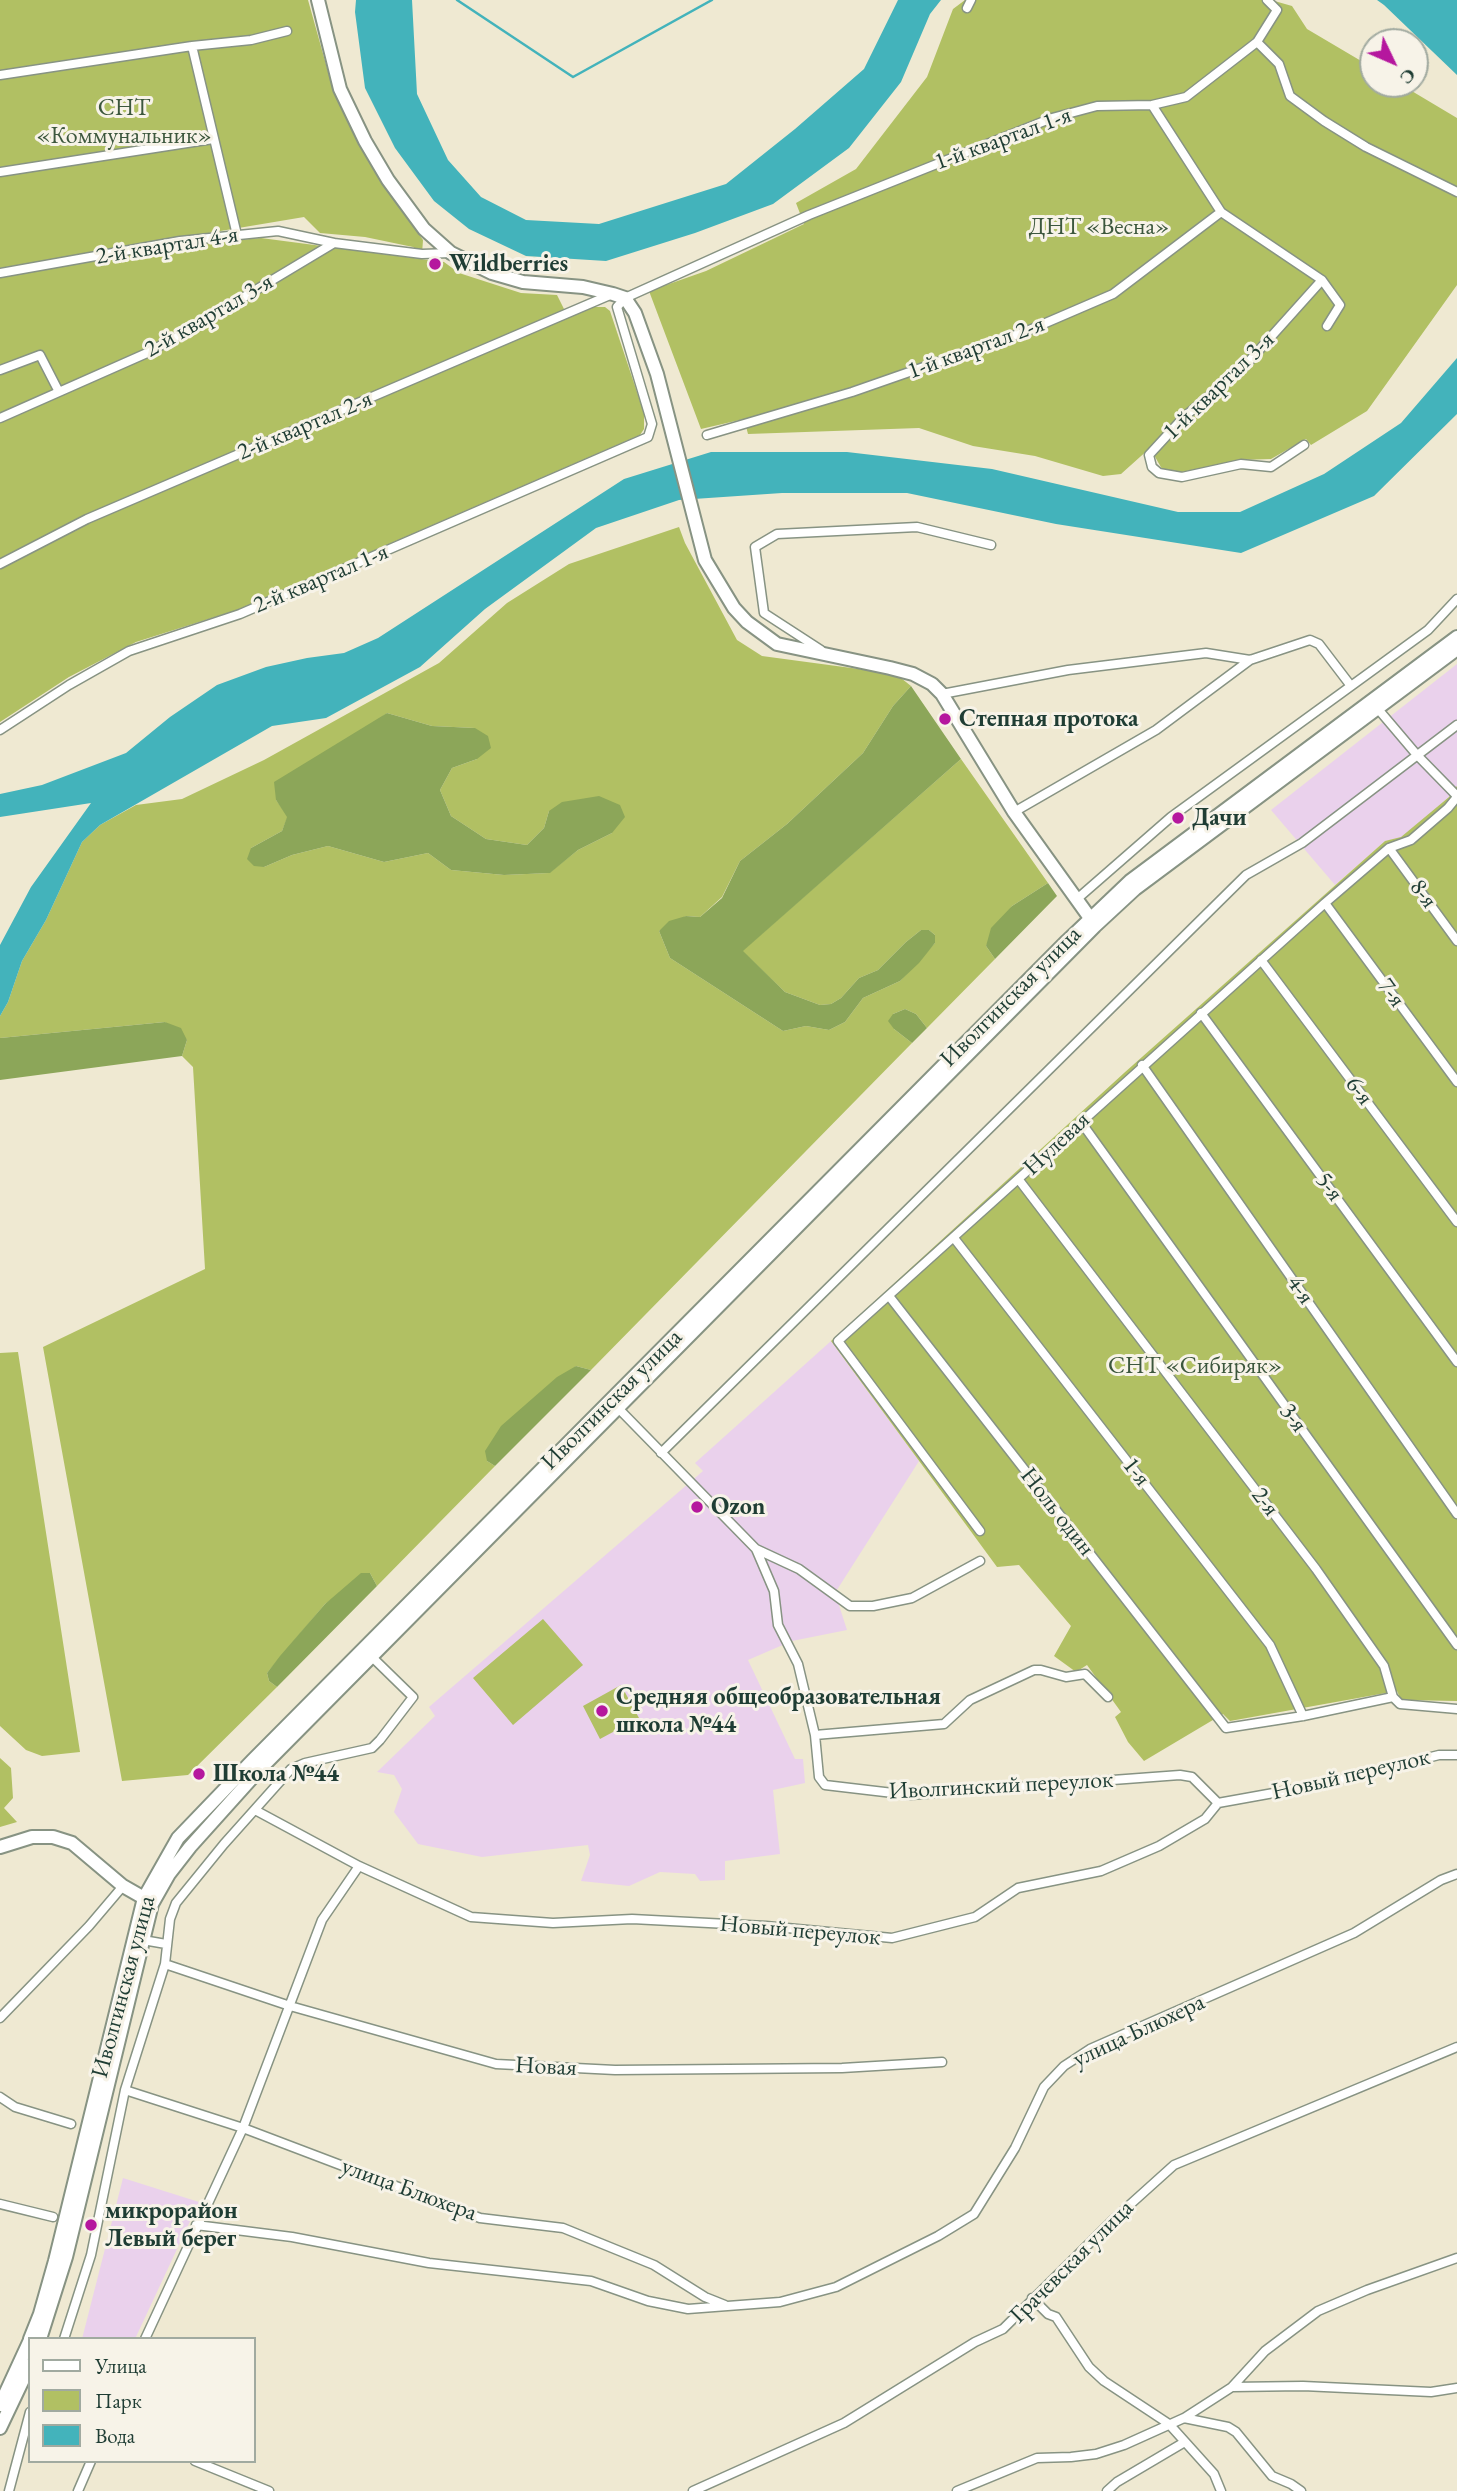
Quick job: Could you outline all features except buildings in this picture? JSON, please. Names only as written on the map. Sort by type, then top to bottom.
[{"type":"main road","points":[[318,0],[340,89],[365,141],[388,180],[424,229],[451,253],[492,273],[523,282],[583,287],[619,296],[635,313],[657,374],[705,560],[734,608],[747,622],[777,644],[913,674],[932,684],[942,694],[1014,812],[1090,918]]},
{"type":"main road","name":"Иволгинская улица","points":[[31,2337],[55,2261],[144,1898],[178,1839],[1090,918],[1130,881],[1457,637]]},
{"type":"main road","name":"Иволгинская улица","points":[[41,2337],[66,2257],[152,1904],[169,1874],[190,1847],[261,1768],[1081,940],[1135,889],[1457,649]]},
{"type":"main road","points":[[0,1847],[32,1837],[53,1837],[72,1843],[123,1886],[144,1898]]},
{"type":"main road","name":"Иволгинская улица","points":[[0,2405],[28,2343]]},
{"type":"main road","points":[[0,2428],[28,2369]]},
{"type":"street","name":"1-й квартал 1-я","points":[[619,296],[809,215],[1052,118],[1097,106],[1152,105],[1186,97],[1257,42],[1278,10],[1267,0]]},
{"type":"street","points":[[0,75],[250,40],[288,31]]},
{"type":"street","points":[[1257,42],[1279,64],[1290,96],[1298,102],[1366,147],[1457,192]]},
{"type":"street","points":[[192,46],[237,234]]},
{"type":"street","points":[[1152,105],[1221,212],[1322,280],[1340,305],[1327,326]]},
{"type":"street","points":[[0,172],[213,139]]},
{"type":"street","name":"1-й квартал 2-я","points":[[707,435],[864,388],[1027,331],[1114,294],[1221,212]]},
{"type":"street","name":"2-й квартал 4-я","points":[[0,273],[180,241],[237,234],[278,231],[334,243]]},
{"type":"street","points":[[334,243],[422,254],[451,253]]},
{"type":"street","name":"2-й квартал 3-я","points":[[0,418],[147,352],[189,330],[334,243]]},
{"type":"street","name":"1-й квартал 3-я","points":[[1304,445],[1270,467],[1241,464],[1182,477],[1159,473],[1152,467],[1149,455],[1184,417],[1243,369],[1322,280]]},
{"type":"street","name":"2-й квартал 1-я","points":[[0,730],[69,685],[129,651],[240,614],[648,437],[652,424],[617,307],[619,296]]},
{"type":"street","name":"2-й квартал 2-я","points":[[0,564],[87,519],[619,296]]},
{"type":"street","points":[[0,370],[40,355],[58,390]]},
{"type":"street","points":[[829,656],[764,612],[755,547],[777,534],[917,527],[991,545]]},
{"type":"street","points":[[1077,899],[1171,817],[1428,630],[1457,599]]},
{"type":"street","points":[[1014,812],[1156,730],[1250,660],[1313,640],[1351,686]]},
{"type":"street","points":[[942,694],[1068,670],[1206,653],[1250,660]]},
{"type":"street","points":[[1378,709],[1457,797]]},
{"type":"street","points":[[661,1453],[1246,875],[1302,843],[1457,725]]},
{"type":"street","name":"Нулевая","points":[[980,1531],[838,1341],[1325,903],[1389,848],[1410,840],[1457,797]]},
{"type":"street","points":[[1448,808],[1457,817]]},
{"type":"street","name":"8-я","points":[[1389,848],[1457,941]]},
{"type":"street","name":"7-я","points":[[1325,903],[1457,1082]]},
{"type":"street","name":"6-я","points":[[1261,960],[1457,1222]]},
{"type":"street","name":"5-я","points":[[1201,1013],[1457,1362]]},
{"type":"street","name":"4-я","points":[[1142,1065],[1457,1514]]},
{"type":"street","name":"3-я","points":[[1081,1122],[1457,1645]]},
{"type":"street","name":"2-я","points":[[1019,1180],[1316,1569],[1384,1666],[1393,1697]]},
{"type":"street","name":"1-я","points":[[954,1238],[1270,1645],[1303,1716]]},
{"type":"street","name":"Ноль один","points":[[889,1296],[1226,1728],[1303,1716]]},
{"type":"street","name":"Иволгинский переулок","points":[[618,1408],[756,1549],[799,1569],[850,1606],[873,1606],[912,1598],[980,1561]]},
{"type":"street","name":"Иволгинский переулок","points":[[756,1549],[774,1591],[778,1625],[798,1664],[815,1735],[819,1777],[825,1785],[911,1795],[1180,1775],[1192,1777],[1217,1803]]},
{"type":"street","points":[[65,2337],[91,2255],[125,2090],[164,1964],[170,1919],[176,1903],[291,1769],[305,1763],[372,1748],[412,1697],[372,1657]]},
{"type":"street","points":[[815,1735],[944,1724],[970,1700],[1041,1670],[1066,1677],[1085,1674],[1108,1697]]},
{"type":"street","points":[[1303,1716],[1393,1697],[1400,1704],[1457,1709]]},
{"type":"street","name":"Новый переулок","points":[[255,1810],[359,1866],[471,1917],[553,1923],[632,1919],[765,1926],[892,1938],[975,1917],[1018,1888],[1101,1871],[1170,1840],[1205,1819],[1217,1803],[1318,1785],[1439,1755],[1457,1755]]},
{"type":"street","points":[[146,2337],[243,2128],[322,1920],[359,1866]]},
{"type":"street","name":"улица Блюхера","points":[[196,2225],[292,2237],[429,2263],[591,2281],[648,2301],[688,2309],[780,2302],[836,2287],[938,2236],[974,2214],[1015,2148],[1044,2087],[1064,2066],[1090,2049],[1354,1933],[1441,1880],[1457,1874]]},
{"type":"street","points":[[0,2018],[89,1926],[123,1886]]},
{"type":"street","points":[[143,1940],[166,1944]]},
{"type":"street","name":"Новая","points":[[164,1964],[290,2006],[496,2064],[628,2070],[842,2068],[942,2062]]},
{"type":"street","name":"Грачевская улица","points":[[693,2491],[844,2423],[975,2342],[1003,2329],[1114,2218],[1174,2165],[1457,2047]]},
{"type":"street","name":"улица Блюхера","points":[[125,2090],[243,2128],[480,2218],[563,2228],[654,2265],[705,2297],[728,2307]]},
{"type":"street","points":[[0,2097],[15,2107],[71,2124]]},
{"type":"street","points":[[0,2204],[53,2217]]},
{"type":"street","points":[[957,2491],[1037,2458],[1071,2458],[1124,2445],[1184,2418],[1232,2387],[1265,2351],[1318,2311],[1367,2290],[1457,2258]]},
{"type":"street","points":[[1032,2298],[1048,2314],[1056,2317],[1089,2367],[1104,2381],[1168,2424],[1214,2474],[1221,2491]]},
{"type":"street","points":[[1232,2387],[1303,2386],[1431,2392],[1457,2388]]},
{"type":"street","points":[[1184,2418],[1228,2427],[1236,2432],[1272,2476],[1301,2491]]},
{"type":"street","points":[[9,2491],[28,2420]]},
{"type":"street","points":[[1107,2491],[1117,2482],[1183,2443]]},
{"type":"street","points":[[78,2491],[90,2463]]},
{"type":"street","points":[[200,2463],[270,2491]]},
{"type":"shaded area","points":[[1457,664],[1457,786],[1449,797],[1401,838],[1385,841],[1335,885],[1271,810]]},
{"type":"shaded area","name":"Средняя общеобразовательная школа №44","points":[[831,1341],[919,1461],[835,1593],[847,1630],[792,1641],[748,1660],[795,1759],[803,1759],[805,1783],[773,1790],[780,1854],[725,1861],[725,1880],[700,1881],[695,1874],[660,1872],[629,1886],[581,1881],[590,1855],[588,1845],[482,1857],[418,1844],[394,1812],[402,1789],[394,1775],[377,1772],[435,1716],[429,1707],[703,1471],[695,1463]]},
{"type":"shaded area","points":[[123,2178],[199,2202],[136,2337],[83,2337]]},
{"type":"green space","name":"СНТ «Коммунальник»","points":[[0,0],[308,0],[334,93],[379,178],[423,240],[422,254],[413,247],[365,237],[320,233],[304,217],[0,268]]},
{"type":"green space","name":"ДНТ «Весна»","points":[[965,0],[1271,0],[1292,6],[1307,29],[1359,60],[1359,98],[1423,98],[1457,118],[1457,285],[1367,411],[1311,445],[1306,439],[1271,459],[1240,460],[1182,472],[1162,469],[1150,448],[1121,474],[1103,476],[1035,456],[973,446],[919,428],[748,434],[744,419],[701,429],[649,291],[706,271],[804,224],[796,203],[856,169],[927,77],[953,9]]},
{"type":"green space","points":[[261,238],[444,262],[459,273],[521,293],[557,295],[568,317],[589,307],[605,307],[610,311],[644,413],[644,429],[640,435],[237,610],[136,642],[69,677],[0,722],[0,277],[180,245]]},
{"type":"green space","points":[[679,527],[737,640],[762,656],[896,674],[911,686],[893,706],[863,753],[787,824],[740,861],[722,897],[700,917],[686,916],[659,931],[670,958],[783,1031],[806,1026],[829,1030],[845,1022],[863,998],[900,981],[935,943],[935,935],[929,930],[921,930],[878,970],[859,978],[841,998],[831,1004],[820,1005],[785,992],[742,951],[961,759],[1048,883],[1012,906],[986,946],[995,959],[927,1028],[916,1014],[905,1009],[893,1014],[894,1029],[912,1043],[591,1370],[576,1366],[487,1461],[495,1466],[377,1586],[370,1573],[325,1604],[267,1673],[269,1681],[277,1687],[188,1775],[122,1781],[43,1347],[205,1269],[193,1067],[182,1056],[187,1040],[165,1022],[0,1038],[0,1016],[8,1002],[22,961],[46,920],[82,842],[100,825],[136,805],[182,799],[264,760],[439,663],[507,603],[569,564]],"holes":[[[387,713],[432,726],[475,728],[477,759],[452,768],[440,790],[451,816],[486,839],[527,845],[544,828],[549,811],[612,833],[578,850],[549,873],[504,875],[451,870],[428,853],[384,862],[328,846],[292,855],[264,867],[251,848],[282,831],[288,816],[276,800]]]},
{"type":"green space","points":[[911,686],[961,759],[743,951],[785,992],[820,1005],[831,1004],[841,998],[859,978],[878,970],[921,930],[929,930],[935,935],[935,943],[900,981],[863,998],[845,1022],[829,1030],[806,1026],[783,1031],[670,958],[659,931],[669,921],[686,916],[700,917],[722,898],[740,861],[787,824],[863,753],[893,706]]},
{"type":"green space","points":[[387,713],[432,726],[475,728],[488,736],[491,748],[477,759],[452,768],[440,790],[451,816],[486,839],[527,845],[544,828],[549,811],[562,802],[599,796],[620,805],[625,817],[612,833],[578,850],[550,873],[504,875],[451,870],[428,853],[384,862],[328,846],[292,855],[264,867],[254,866],[247,859],[251,848],[282,831],[287,817],[276,800],[274,782]]},
{"type":"green space","name":"СНТ «Сибиряк»","points":[[1457,786],[1457,1701],[1401,1700],[1397,1691],[1230,1721],[1223,1714],[1144,1761],[1128,1742],[1115,1717],[1121,1712],[1087,1665],[1076,1672],[1054,1656],[1071,1626],[1019,1565],[997,1567],[831,1341],[1124,1073],[1385,841],[1401,837],[1449,797]]},
{"type":"green space","points":[[1048,883],[1057,896],[995,959],[986,946],[991,928],[1012,906]]},
{"type":"green space","points":[[905,1009],[916,1014],[927,1028],[912,1043],[888,1021],[893,1014]]},
{"type":"green space","points":[[165,1022],[181,1028],[187,1040],[182,1056],[0,1080],[0,1038]]},
{"type":"green space","points":[[18,1352],[80,1752],[42,1756],[26,1750],[0,1726],[0,1353]]},
{"type":"green space","points":[[576,1366],[591,1370],[495,1466],[487,1461],[485,1451],[501,1426],[557,1377]]},
{"type":"green space","points":[[361,1573],[370,1573],[377,1586],[277,1687],[269,1681],[267,1673],[280,1656],[325,1604]]},
{"type":"green space","points":[[543,1619],[583,1665],[513,1725],[473,1678]]},
{"type":"green space","points":[[621,1685],[639,1718],[600,1739],[583,1706]]},
{"type":"green space","points":[[0,1758],[11,1768],[13,1798],[4,1808],[17,1822],[0,1827]]},
{"type":"water","points":[[356,0],[412,0],[417,94],[448,160],[481,197],[526,220],[599,224],[726,184],[864,69],[898,0],[941,0],[930,14],[901,82],[849,148],[773,204],[695,233],[606,261],[526,256],[469,229],[434,201],[395,148],[365,88],[355,12]]},
{"type":"water","points":[[1377,0],[1457,0],[1457,75],[1429,48],[1429,28],[1408,28]]},
{"type":"water","points":[[1457,358],[1457,414],[1374,496],[1241,553],[1056,524],[907,493],[782,493],[679,500],[596,528],[485,609],[420,667],[326,718],[272,726],[100,825],[82,842],[46,920],[22,961],[8,1002],[0,1016],[0,945],[31,887],[91,803],[0,817],[0,794],[42,785],[126,753],[170,717],[217,685],[266,667],[344,653],[378,638],[624,479],[711,452],[847,452],[992,469],[1178,512],[1240,512],[1324,474],[1401,423]]},
{"type":"waterway","points":[[457,0],[573,77],[712,0]]},
{"type":"place","name":"Wildberries","points":[[435,264]]},
{"type":"place","name":"Степная протока","points":[[945,719]]},
{"type":"place","name":"Дачи","points":[[1178,818]]},
{"type":"place","name":"Ozon","points":[[697,1507]]},
{"type":"place","name":"Средняя общеобразовательная школа №44","points":[[602,1711]]},
{"type":"place","name":"Школа №44","points":[[199,1774]]},
{"type":"place","name":"микрорайон Левый берег","points":[[91,2225]]}]
